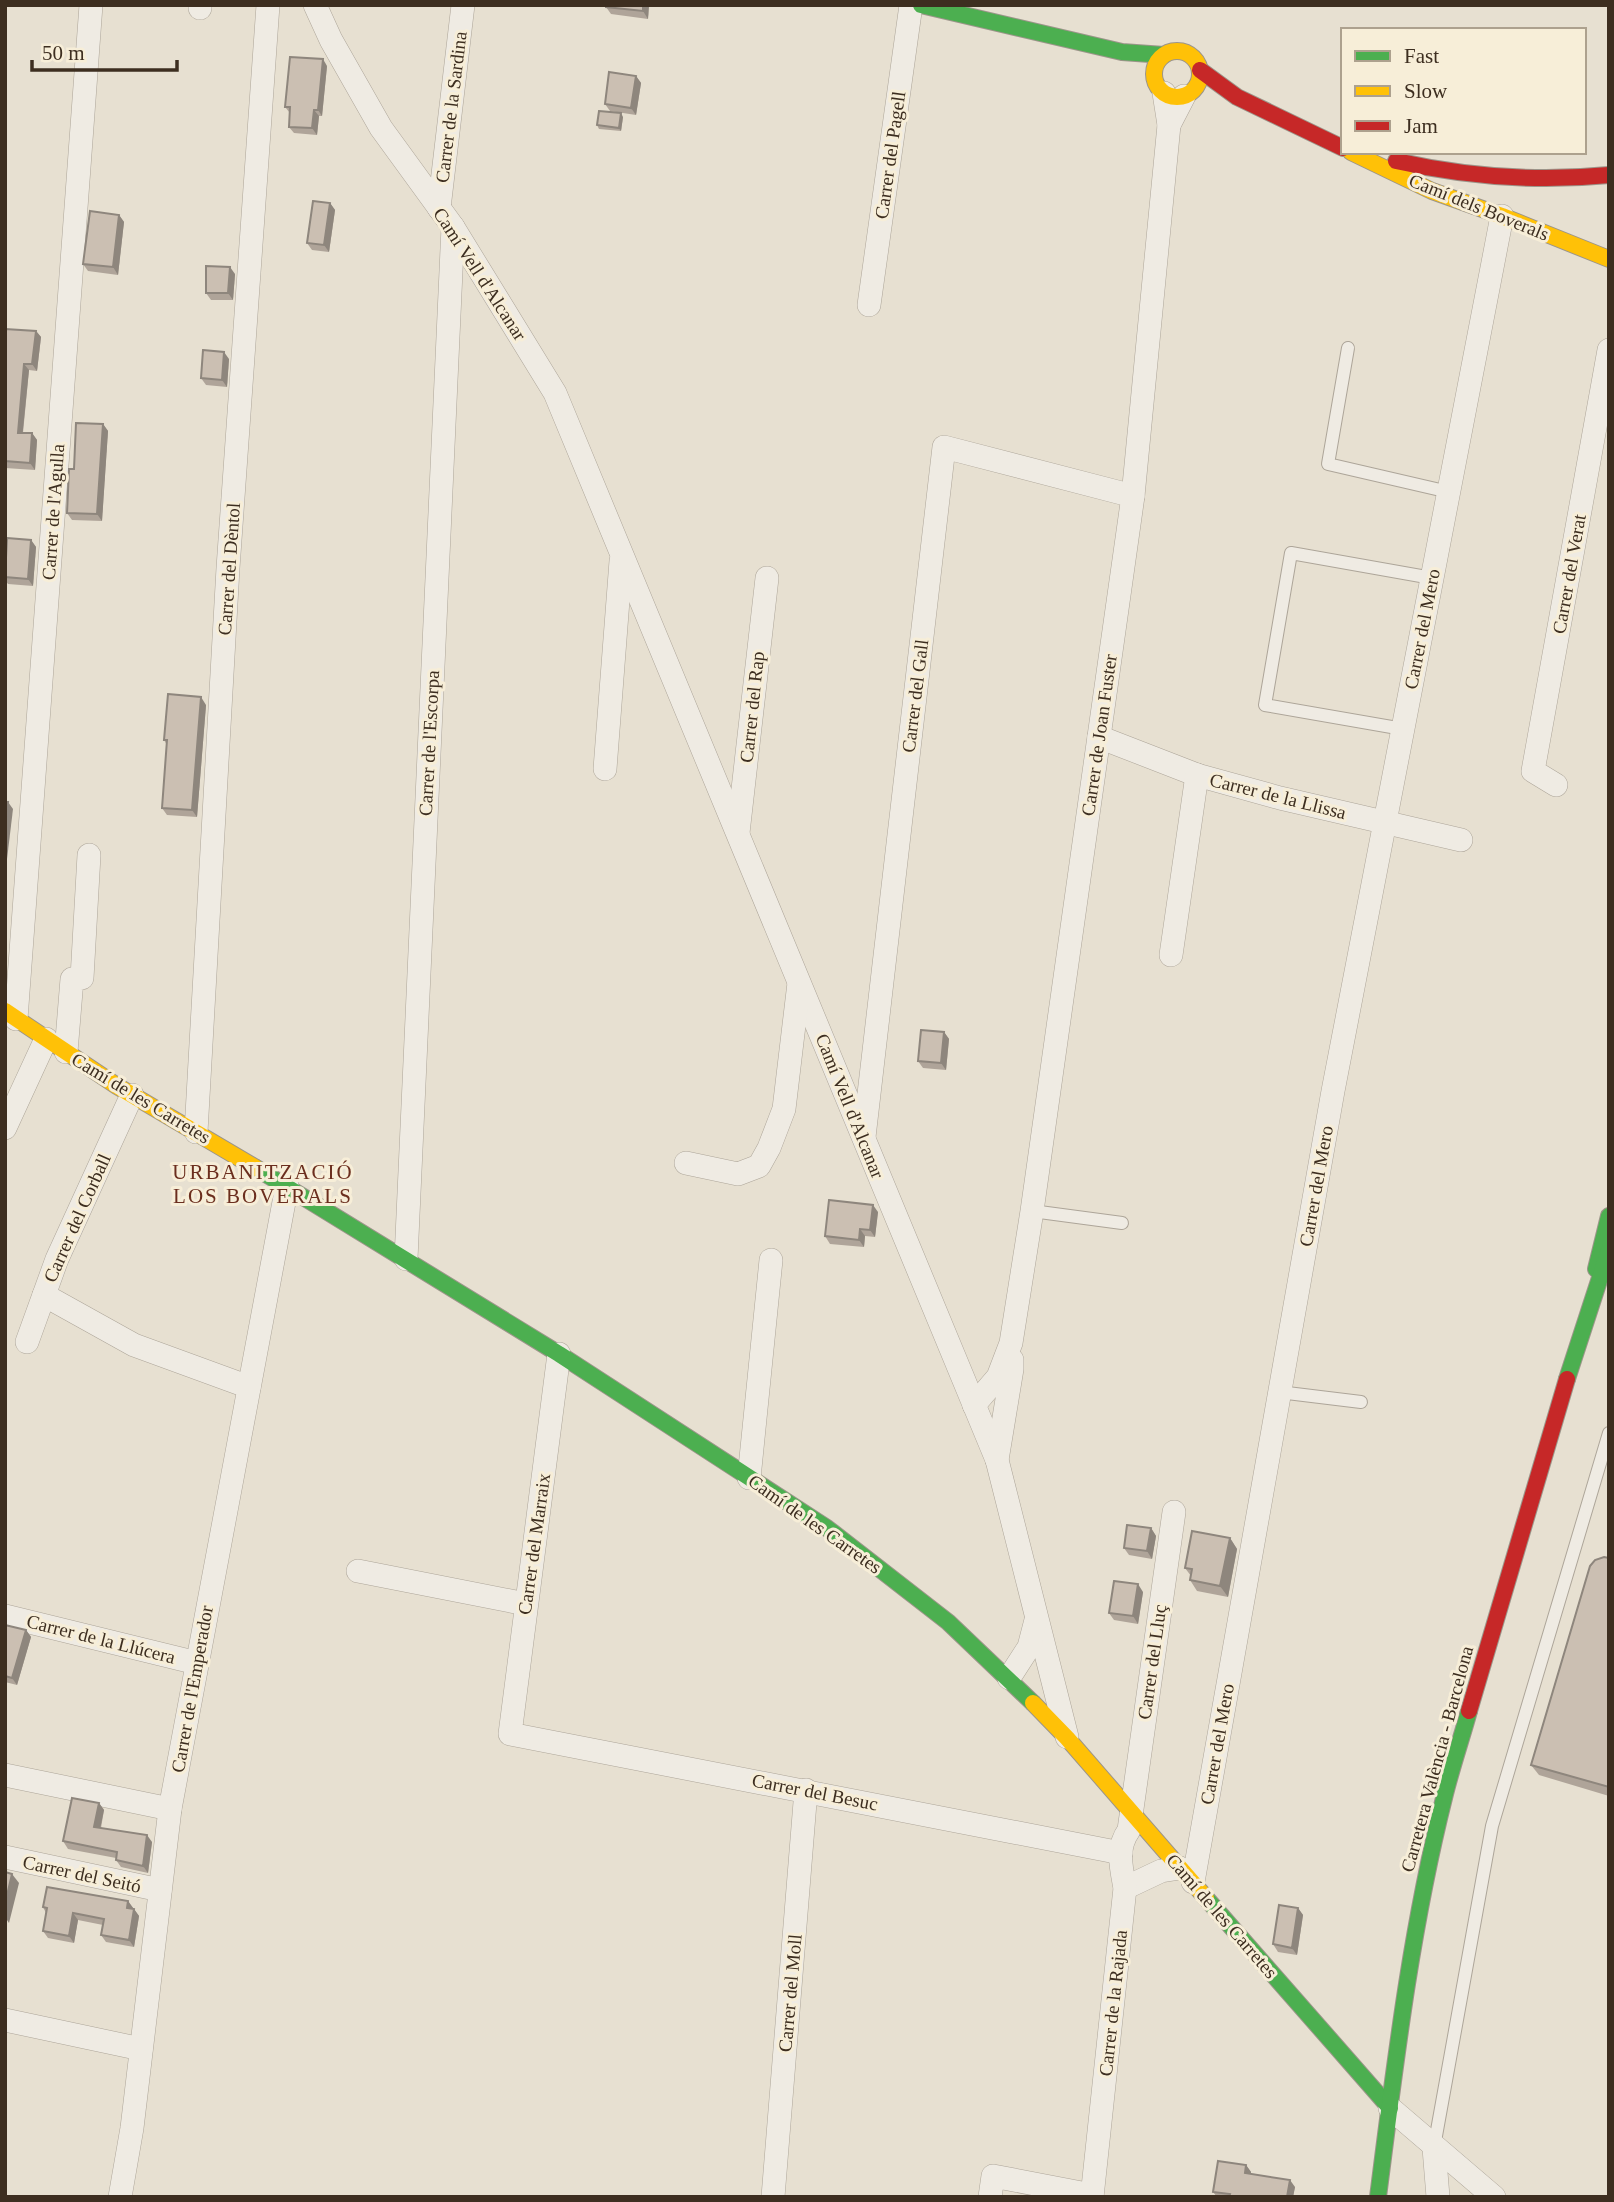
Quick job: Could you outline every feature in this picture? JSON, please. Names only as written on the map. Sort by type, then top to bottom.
[{"type":"street","name":"Carrer de l'Agulla","points":[[11,1015],[91,5]]},
{"type":"street","name":"Carrer del Dèntol","points":[[196,1132],[228,568],[268,5]]},
{"type":"street","name":"Camí Vell d'Alcanar","points":[[315,5],[331,40],[381,128],[453,227],[555,393],[997,1460],[1068,1738]]},
{"type":"street","name":"Carrer de la Sardina","points":[[439,208],[463,5]]},
{"type":"street","name":"Carrer del Pagell","points":[[869,305],[911,5]]},
{"type":"street","points":[[921,5],[1122,52],[1164,55],[1176,51],[1189,54],[1198,64],[1199,83],[1174,90]]},
{"type":"street","points":[[1122,52],[1174,90],[1237,97]]},
{"type":"street","points":[[1164,55],[1155,65],[1174,90]]},
{"type":"street","points":[[1200,70],[1237,97],[1340,146]]},
{"type":"street","name":"Carrer de Joan Fuster","points":[[975,1409],[998,1377],[1010,1343],[1032,1210],[1133,496],[1174,90]]},
{"type":"street","name":"Camí dels Boverals","points":[[1355,154],[1432,191],[1609,259]]},
{"type":"street","points":[[1372,154],[1419,166],[1526,179],[1609,175]]},
{"type":"street","name":"Carrer del Mero","points":[[1186,1875],[1279,1392],[1332,1091],[1502,216]]},
{"type":"street","name":"Carrer de l'Escorpa","points":[[406,1259],[453,227]]},
{"type":"street","name":"Carrer del Verat","points":[[1556,785],[1533,771],[1609,350]]},
{"type":"street","name":"Carrer del Gall","points":[[864,1139],[944,447],[1133,496]]},
{"type":"street","name":"Camí Vell d'Alcanar","points":[[605,769],[622,555]]},
{"type":"street","name":"Carrer del Rap","points":[[738,835],[767,578]]},
{"type":"street","name":"Carrer de la Llissa","points":[[1099,737],[1197,775],[1461,841]]},
{"type":"street","points":[[1171,954],[1197,775]]},
{"type":"street","points":[[66,1052],[72,979],[82,978],[89,855]]},
{"type":"street","points":[[686,1163],[738,1174],[759,1166],[784,1109],[799,983]]},
{"type":"street","name":"Camí de les Carretes","points":[[11,1015],[132,1095],[287,1186],[559,1354],[827,1528],[948,1622],[1068,1738],[1390,2108],[1494,2197]]},
{"type":"street","points":[[7,1121],[46,1039]]},
{"type":"street","name":"Carrer del Corball","points":[[27,1342],[57,1259],[132,1095]]},
{"type":"street","name":"Carrer de l'Emperador","points":[[120,2197],[132,2128],[170,1809],[287,1186]]},
{"type":"street","name":"Carretera València - Barcelona","points":[[1578,1342],[1609,1216]]},
{"type":"street","name":"Carretera València - Barcelona","points":[[1378,2197],[1427,1874],[1444,1797],[1578,1342],[1609,1250]]},
{"type":"street","points":[[749,1478],[771,1260]]},
{"type":"street","points":[[44,1295],[134,1346],[249,1387]]},
{"type":"street","name":"Carrer de Joan Fuster","points":[[963,1379],[977,1380],[993,1367],[1010,1343]]},
{"type":"street","name":"Carrer de Joan Fuster","points":[[997,1460],[1012,1368],[1010,1343]]},
{"type":"street","name":"Carrer del Marraix","points":[[510,1734],[559,1354]]},
{"type":"street","points":[[975,1409],[993,1405],[1009,1385]]},
{"type":"street","name":"Carrer del Lluç","points":[[1131,1811],[1174,1512]]},
{"type":"street","points":[[358,1571],[526,1604]]},
{"type":"street","name":"Carrer de la Llúcera","points":[[5,1616],[197,1662]]},
{"type":"street","points":[[1036,1620],[1016,1685],[1042,1681],[1050,1666]]},
{"type":"street","points":[[991,1662],[1024,1655]]},
{"type":"street","name":"Carrer del Besuc","points":[[510,1734],[1121,1853]]},
{"type":"street","points":[[5,1775],[170,1809]]},
{"type":"street","name":"Carrer del Moll","points":[[774,2197],[806,1790]]},
{"type":"street","name":"Carrer de la Rajada","points":[[1092,2196],[1125,1888],[1120,1863],[1122,1841],[1129,1830],[1131,1811]]},
{"type":"street","name":"Carrer del Seitó","points":[[5,1857],[160,1890]]},
{"type":"street","points":[[1125,1888],[1161,1871],[1186,1875]]},
{"type":"street","points":[[5,2020],[141,2049]]},
{"type":"street","points":[[1434,2148],[1438,2197]]},
{"type":"street","points":[[990,2197],[993,2176],[1092,2196]]},
{"type":"lane","points":[[1348,348],[1328,464],[1449,492]]},
{"type":"lane","points":[[1403,729],[1265,705],[1291,553],[1432,578]]},
{"type":"lane","points":[[1032,1210],[1122,1223]]},
{"type":"lane","points":[[1279,1392],[1361,1402]]},
{"type":"lane","points":[[1434,2148],[1492,1826],[1609,1433]]},
{"type":"building","points":[[643,5],[643,11],[606,7]]},
{"type":"building","points":[[290,57],[323,59],[318,110],[314,110],[312,128],[289,127],[290,107],[285,107]]},
{"type":"building","points":[[609,72],[636,76],[631,108],[605,104]]},
{"type":"building","points":[[599,111],[621,113],[619,128],[597,125]]},
{"type":"building","points":[[313,201],[330,203],[324,245],[307,243]]},
{"type":"building","points":[[90,211],[119,215],[113,267],[83,264]]},
{"type":"building","points":[[206,266],[230,267],[228,293],[206,293]]},
{"type":"building","points":[[5,329],[36,331],[32,364],[24,364],[18,433],[32,433],[30,463],[5,461]]},
{"type":"building","points":[[203,350],[224,352],[222,380],[201,378]]},
{"type":"building","points":[[76,423],[103,424],[97,514],[67,513],[69,469],[74,469]]},
{"type":"building","points":[[7,538],[31,540],[28,579],[5,577]]},
{"type":"building","points":[[168,694],[201,697],[192,810],[162,808]]},
{"type":"building","points":[[5,802],[8,802],[5,824]]},
{"type":"building","points":[[921,1030],[944,1032],[941,1063],[918,1061]]},
{"type":"building","points":[[829,1200],[873,1205],[870,1230],[860,1229],[859,1240],[825,1236]]},
{"type":"building","points":[[1127,1525],[1151,1528],[1147,1551],[1124,1548]]},
{"type":"building","points":[[1192,1531],[1230,1538],[1220,1586],[1190,1580],[1192,1569],[1185,1568]]},
{"type":"building","points":[[1609,1558],[1609,1787],[1531,1765],[1590,1566],[1595,1560]]},
{"type":"building","points":[[1114,1581],[1138,1584],[1133,1616],[1109,1613]]},
{"type":"building","points":[[5,1625],[26,1630],[12,1678],[5,1676]]},
{"type":"building","points":[[72,1798],[99,1803],[94,1827],[147,1835],[143,1866],[116,1860],[117,1852],[63,1841]]},
{"type":"building","points":[[5,1872],[12,1874],[5,1904]]},
{"type":"building","points":[[47,1887],[128,1901],[127,1908],[134,1909],[129,1940],[101,1935],[104,1919],[73,1913],[69,1936],[43,1931],[47,1908],[43,1907]]},
{"type":"building","points":[[1279,1905],[1298,1908],[1292,1948],[1273,1944]]},
{"type":"building","points":[[1218,2161],[1246,2165],[1245,2173],[1290,2180],[1287,2197],[1229,2197],[1230,2194],[1213,2192]]},
{"type":"traffic: fast","points":[[921,5],[1122,52],[1164,55]]},
{"type":"traffic: fast","points":[[256,1168],[559,1354],[827,1528],[948,1622],[1033,1703]]},
{"type":"traffic: fast","points":[[1596,1269],[1609,1216]]},
{"type":"traffic: fast","points":[[1567,1379],[1609,1250]]},
{"type":"traffic: fast","points":[[1378,2197],[1405,1997],[1422,1897],[1444,1798],[1469,1711]]},
{"type":"traffic: fast","points":[[1206,1898],[1390,2108]]},
{"type":"traffic: slow","points":[[1177,51],[1193,58],[1200,74],[1193,90],[1177,97],[1161,90],[1154,74],[1161,58],[1177,51]]},
{"type":"traffic: slow","points":[[1355,154],[1432,191],[1609,259]]},
{"type":"traffic: slow","points":[[5,1011],[117,1086],[256,1168]]},
{"type":"traffic: slow","points":[[1033,1703],[1067,1738],[1206,1898]]},
{"type":"traffic: jam","points":[[1200,70],[1237,97],[1341,147]]},
{"type":"traffic: jam","points":[[1396,161],[1502,177],[1609,175]]},
{"type":"traffic: jam","points":[[1469,1711],[1567,1379]]},
{"type":"district","name":"URBANITZACIÓ LOS BOVERALS","points":[[263,1184]]}]
